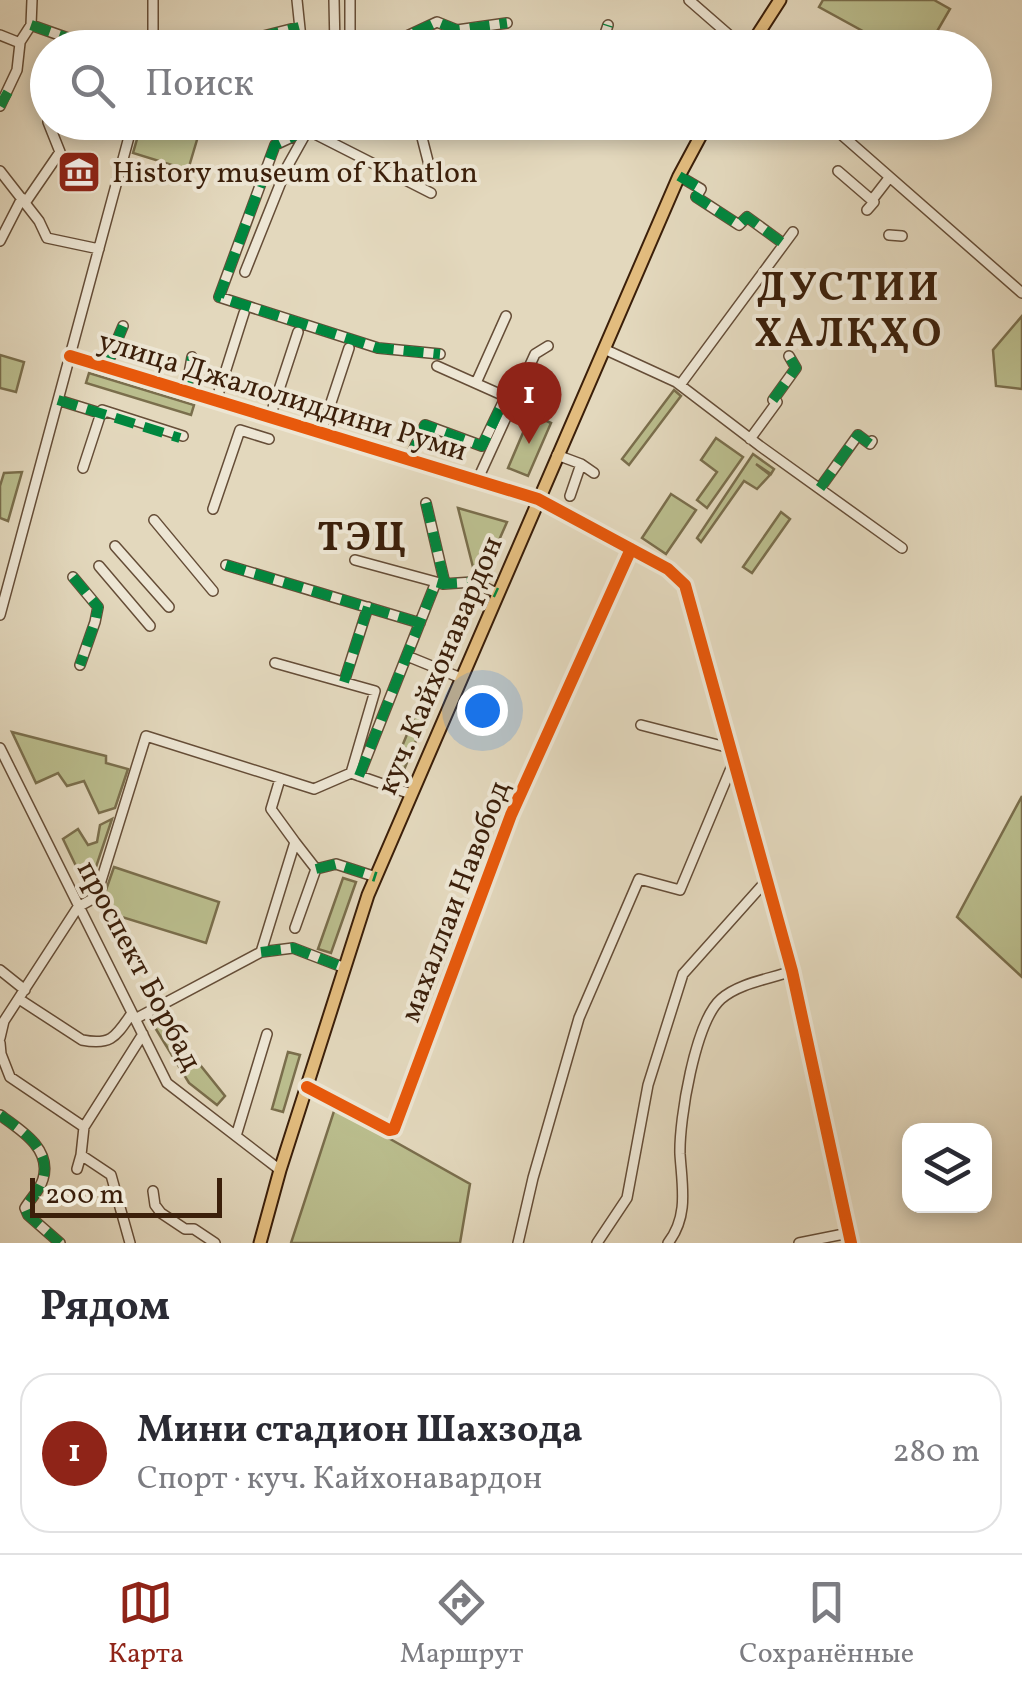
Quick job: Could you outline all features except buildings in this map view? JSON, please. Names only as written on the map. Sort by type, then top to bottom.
[{"type":"main road","points":[[759,30],[780,0]]},
{"type":"main road","name":"куч. Кайхонавардон","points":[[260,1243],[306,1087],[376,877],[679,176],[698,140]]},
{"type":"street","points":[[20,42],[32,20],[32,0]]},
{"type":"street","points":[[153,30],[154,0]]},
{"type":"street","points":[[297,0],[300,30]]},
{"type":"street","points":[[334,0],[335,30]]},
{"type":"street","points":[[350,0],[350,30]]},
{"type":"street","points":[[688,0],[724,30]]},
{"type":"street","points":[[32,20],[50,30]]},
{"type":"street","points":[[422,30],[437,22],[457,30],[507,24]]},
{"type":"street","points":[[284,30],[299,26]]},
{"type":"street","points":[[607,30],[608,26]]},
{"type":"street","points":[[0,36],[20,43],[16,70],[0,106]]},
{"type":"street","points":[[0,241],[23,200],[60,152],[55,140]]},
{"type":"street","points":[[0,615],[129,140]]},
{"type":"street","points":[[283,140],[275,145],[219,296],[378,348],[440,354]]},
{"type":"street","points":[[245,272],[300,140]]},
{"type":"street","points":[[333,140],[431,193]]},
{"type":"street","points":[[424,140],[429,165]]},
{"type":"street","points":[[847,140],[1022,294]]},
{"type":"street","points":[[0,171],[39,221],[47,238],[99,249]]},
{"type":"street","points":[[838,171],[869,205],[889,178]]},
{"type":"street","points":[[679,176],[701,189],[696,197],[739,225],[747,217],[784,244]]},
{"type":"street","points":[[680,385],[793,232]]},
{"type":"street","points":[[890,235],[902,236]]},
{"type":"street","points":[[216,400],[244,313]]},
{"type":"street","points":[[476,383],[506,316]]},
{"type":"street","points":[[106,367],[123,326]]},
{"type":"street","points":[[270,417],[298,332]]},
{"type":"street","points":[[409,460],[425,425],[482,446],[535,354],[548,346]]},
{"type":"street","points":[[321,433],[348,348]]},
{"type":"street","points":[[604,349],[680,385],[902,548]]},
{"type":"street","name":"улица Джалолиддини Руми","points":[[70,356],[538,499],[668,568],[685,586],[792,970],[848,1239]]},
{"type":"street","points":[[750,439],[796,368],[790,356]]},
{"type":"street","points":[[186,392],[192,357]]},
{"type":"street","points":[[437,366],[510,398]]},
{"type":"street","points":[[477,480],[510,398]]},
{"type":"street","points":[[58,400],[181,437]]},
{"type":"street","points":[[83,468],[100,413]]},
{"type":"street","points":[[214,509],[240,430],[270,438]]},
{"type":"street","points":[[823,491],[858,435],[870,444],[872,441]]},
{"type":"street","points":[[557,455],[594,473]]},
{"type":"street","points":[[570,496],[582,464]]},
{"type":"street","points":[[355,774],[440,583],[426,503]]},
{"type":"street","points":[[154,520],[213,591]]},
{"type":"street","points":[[115,546],[169,607]]},
{"type":"street","name":"махаллаи Навобод","points":[[306,1087],[389,1130],[394,1129],[511,814],[631,549]]},
{"type":"street","points":[[356,560],[440,583],[473,582],[497,593]]},
{"type":"street","points":[[226,565],[420,623]]},
{"type":"street","points":[[99,566],[150,626]]},
{"type":"street","points":[[73,577],[98,607],[80,664]]},
{"type":"street","points":[[344,682],[368,607]]},
{"type":"street","points":[[407,656],[461,678]]},
{"type":"street","points":[[275,662],[375,692],[355,774]]},
{"type":"street","points":[[641,725],[730,748]]},
{"type":"street","points":[[84,1127],[10,1077],[0,1054],[2,1021],[78,907],[96,897],[146,736],[314,790],[355,774],[411,794]]},
{"type":"street","name":"проспект Борбад","points":[[0,748],[167,1082],[280,1170]]},
{"type":"street","points":[[518,1243],[579,1018],[639,879],[680,890],[734,761]]},
{"type":"street","points":[[280,779],[271,809],[316,869]]},
{"type":"street","points":[[261,952],[295,842]]},
{"type":"street","points":[[316,869],[336,864],[376,877]]},
{"type":"street","points":[[295,928],[316,869]]},
{"type":"street","points":[[597,1243],[627,1198],[648,1085],[683,974],[767,880]]},
{"type":"street","points":[[0,970],[22,994],[82,1040],[104,1043],[134,1016],[261,952],[293,948],[345,968]]},
{"type":"street","points":[[668,1243],[683,1210],[680,1150],[685,1108],[707,1018],[729,993],[792,970]]},
{"type":"street","points":[[76,1169],[84,1127],[143,1034]]},
{"type":"street","points":[[236,1136],[267,1034]]},
{"type":"street","points":[[0,1115],[38,1147],[44,1176],[26,1208],[28,1215],[60,1243]]},
{"type":"street","points":[[81,1154],[111,1176],[130,1243]]},
{"type":"street","points":[[153,1191],[160,1213],[216,1243]]},
{"type":"street","points":[[799,1243],[848,1239]]},
{"type":"green space","points":[[823,0],[934,0],[950,9],[938,30],[861,30],[819,7]]},
{"type":"green space","points":[[137,140],[197,140],[188,170],[133,153]]},
{"type":"green space","points":[[1022,316],[1022,389],[996,386],[993,350]]},
{"type":"green space","points":[[0,355],[24,362],[16,392],[0,388]]},
{"type":"green space","points":[[89,373],[194,405],[191,415],[86,383]]},
{"type":"green space","points":[[674,390],[681,396],[629,465],[622,459]]},
{"type":"green space","points":[[531,414],[551,423],[528,476],[508,468]]},
{"type":"green space","points":[[716,438],[743,457],[707,508],[697,500],[717,472],[701,460]]},
{"type":"green space","points":[[753,454],[774,469],[771,474],[756,464],[770,475],[757,489],[744,481],[701,542],[697,538]]},
{"type":"green space","points":[[22,472],[8,521],[0,518],[4,473]]},
{"type":"green space","points":[[671,494],[696,510],[666,554],[642,538]]},
{"type":"green space","points":[[458,508],[507,522],[482,579],[475,575]]},
{"type":"green space","points":[[781,512],[790,519],[752,573],[743,567]]},
{"type":"green space","points":[[464,598],[473,602],[448,663],[439,659]]},
{"type":"green space","points":[[432,674],[442,678],[401,777],[391,773]]},
{"type":"green space","points":[[12,732],[106,756],[106,763],[128,769],[115,808],[99,813],[84,781],[67,786],[58,773],[36,783]]},
{"type":"green space","points":[[1022,796],[1022,977],[957,917]]},
{"type":"green space","points":[[112,819],[88,891],[63,839],[78,829],[88,845],[97,842],[100,825]]},
{"type":"green space","points":[[114,867],[219,902],[206,943],[99,910]]},
{"type":"green space","points":[[343,878],[356,882],[331,953],[318,949]]},
{"type":"green space","points":[[160,1015],[225,1096],[217,1105],[189,1083],[151,1021]]},
{"type":"green space","points":[[288,1052],[300,1055],[283,1112],[272,1109]]},
{"type":"green space","points":[[335,1108],[470,1184],[460,1243],[291,1243]]},
{"type":"marked path","points":[[420,30],[437,22],[457,30]]},
{"type":"marked path","points":[[457,30],[507,23]]},
{"type":"marked path","points":[[31,25],[45,30]]},
{"type":"marked path","points":[[606,30],[608,25]]},
{"type":"marked path","points":[[287,30],[299,27]]},
{"type":"marked path","points":[[0,106],[8,92]]},
{"type":"marked path","points":[[286,140],[275,145],[219,297],[378,348],[440,354]]},
{"type":"marked path","points":[[679,176],[701,189],[696,197],[739,225],[747,217],[784,244]]},
{"type":"marked path","points":[[106,367],[123,326]]},
{"type":"marked path","points":[[773,400],[796,368],[789,356]]},
{"type":"marked path","points":[[186,391],[192,357]]},
{"type":"marked path","points":[[409,460],[425,425],[482,446],[506,396]]},
{"type":"marked path","points":[[58,400],[180,438]]},
{"type":"marked path","points":[[820,488],[858,435],[870,444],[872,441]]},
{"type":"marked path","points":[[426,503],[445,584]]},
{"type":"marked path","points":[[226,565],[420,623]]},
{"type":"marked path","points":[[73,577],[98,607],[80,665]]},
{"type":"marked path","points":[[359,776],[436,582],[473,582],[497,593]]},
{"type":"marked path","points":[[344,682],[368,607]]},
{"type":"marked path","points":[[316,869],[336,864],[376,877]]},
{"type":"marked path","points":[[261,952],[293,948],[345,968]]},
{"type":"marked path","points":[[0,1115],[33,1141],[43,1158],[43,1179],[25,1208],[60,1243]]},
{"type":"cycle path","points":[[70,356],[538,499],[668,569],[685,585],[792,971],[851,1243]]},
{"type":"cycle path","points":[[307,1087],[389,1130],[394,1129],[511,815],[631,549]]},
{"type":"place","name":"History museum of Khatlon","points":[[79,172]]},
{"type":"place","name":"Мини стадион Шахзода","points":[[529,444]]},
{"type":"district","name":"ДУСТИИ ХАЛҚҲО","points":[[849,309]]},
{"type":"district","name":"ТЭЦ","points":[[363,536]]}]
